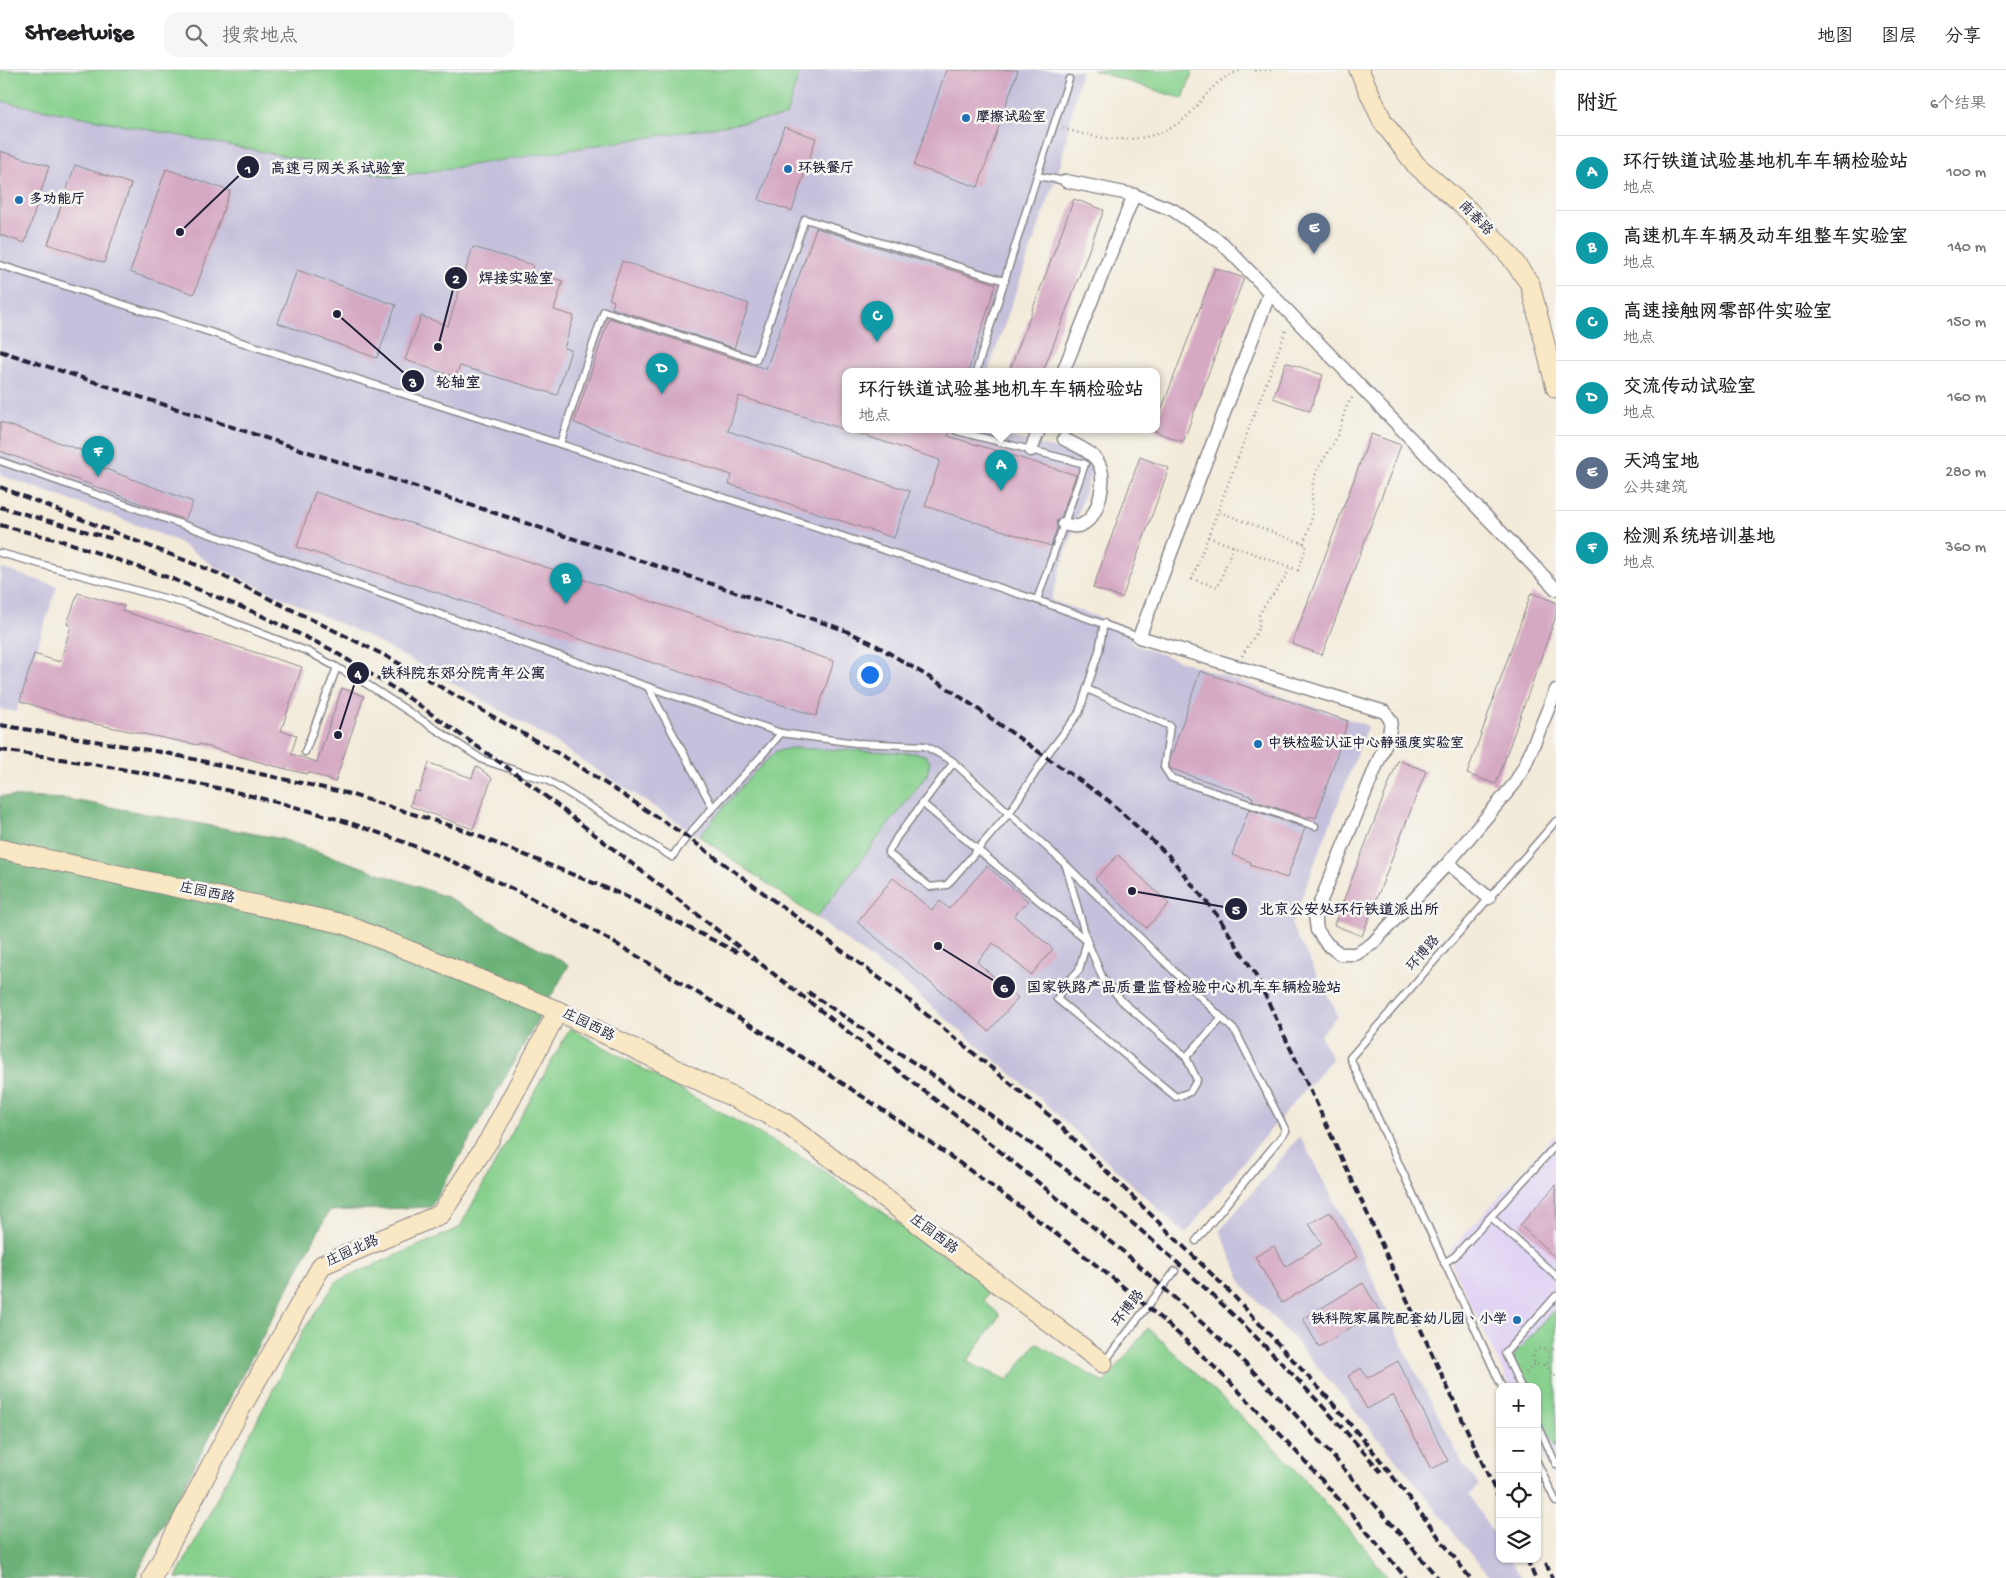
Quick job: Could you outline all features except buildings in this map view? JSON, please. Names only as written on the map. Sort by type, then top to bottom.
[{"type":"street","name":"南春路","points":[[1359,70],[1383,122],[1416,165],[1469,210],[1510,256],[1530,284],[1556,388]]},
{"type":"street","points":[[1066,181],[1134,195],[1173,210],[1222,243],[1556,589]]},
{"type":"street","points":[[1065,368],[1134,195]]},
{"type":"street","points":[[1270,292],[1139,636],[1385,712],[1391,721],[1389,735],[1315,915],[1317,930],[1327,944],[1340,954],[1356,954],[1372,944],[1448,862],[1515,783],[1526,766],[1556,690]]},
{"type":"street","points":[[1031,450],[1039,433]]},
{"type":"street","points":[[1064,439],[1088,453],[1099,463],[1103,488],[1093,514],[1084,524],[1074,527],[1064,524]]},
{"type":"street","name":"庄园西路","points":[[0,849],[344,924],[558,1011],[785,1123],[1103,1363]]},
{"type":"street","points":[[1448,862],[1489,898]]},
{"type":"street","name":"庄园北路","points":[[152,1578],[241,1408],[322,1265],[441,1214],[489,1140],[558,1011]]},
{"type":"lane","points":[[977,368],[1069,79]]},
{"type":"lane","points":[[1037,176],[1066,181]]},
{"type":"lane","points":[[560,444],[604,311],[756,360],[806,219],[1005,281]]},
{"type":"lane","points":[[0,265],[560,444],[1037,600],[1139,636]]},
{"type":"lane","points":[[965,433],[1085,464],[1037,600]]},
{"type":"lane","points":[[0,461],[781,733],[856,743],[925,746],[954,762],[1065,864],[1236,1032],[1286,1131],[1196,1241]]},
{"type":"lane","points":[[0,553],[186,604],[309,652],[337,667],[483,760],[548,780],[672,857],[686,836],[763,756],[781,733]]},
{"type":"lane","points":[[954,762],[897,837],[888,853],[930,887],[947,886],[1010,812],[1046,756],[1078,713],[1099,651],[1104,624]]},
{"type":"lane","points":[[305,752],[337,667]]},
{"type":"lane","points":[[648,687],[713,808]]},
{"type":"lane","points":[[1087,689],[1170,726],[1164,767],[1170,778],[1315,826]]},
{"type":"lane","points":[[922,803],[1087,941]]},
{"type":"lane","name":"环博路","points":[[1444,1263],[1350,1058],[1556,821]]},
{"type":"lane","points":[[1065,864],[1087,941],[1102,980],[1123,1002],[1186,1057],[1197,1080],[1190,1092],[1176,1097],[1057,999],[1062,987],[1079,970],[1087,941]]},
{"type":"lane","points":[[1186,1057],[1222,1018]]},
{"type":"lane","points":[[1500,1383],[1444,1263],[1455,1256],[1556,1145]]},
{"type":"lane","points":[[1491,1217],[1556,1276]]},
{"type":"lane","name":"环博路","points":[[1103,1363],[1175,1271]]},
{"type":"lane","points":[[1518,1383],[1505,1354],[1556,1296]]},
{"type":"lane","points":[[1539,1428],[1556,1464]]},
{"type":"lane","points":[[1541,1470],[1556,1502]]},
{"type":"path","points":[[1054,125],[1101,139],[1127,140],[1152,137],[1176,125],[1192,111],[1218,81],[1231,73],[1244,70]]},
{"type":"path","points":[[1255,70],[1272,70]]},
{"type":"path","points":[[1233,546],[1218,587],[1192,578],[1292,314]]},
{"type":"path","points":[[1303,543],[1310,529],[1312,494],[1319,464],[1337,436],[1346,404],[1362,388]]},
{"type":"path","points":[[1208,537],[1298,570],[1307,545],[1217,511]]},
{"type":"path","points":[[1237,666],[1248,644],[1258,632],[1259,615],[1264,604],[1280,588],[1290,567]]},
{"type":"path","points":[[1543,1348],[1548,1351],[1549,1360],[1545,1364],[1538,1364],[1534,1361],[1532,1356],[1537,1349],[1543,1348]]},
{"type":"path","points":[[1548,1351],[1556,1348]]},
{"type":"path","points":[[1545,1364],[1556,1377]]},
{"type":"shaded area","points":[[800,70],[1081,70],[1061,163],[989,368],[842,368],[842,433],[994,433],[1095,459],[1051,600],[1136,631],[1132,644],[1368,726],[1291,925],[1338,1015],[1320,1035],[1332,1059],[1265,1136],[1185,1234],[1031,1090],[901,981],[816,918],[699,836],[543,735],[361,633],[217,568],[177,541],[0,475],[0,101],[393,177],[786,116]]},
{"type":"shaded area","points":[[0,568],[57,586],[16,712],[0,709]]},
{"type":"shaded area","name":"铁科院家属院配套幼儿园、小学","points":[[1556,1134],[1556,1483],[1541,1452],[1541,1383],[1508,1383],[1447,1254]]},
{"type":"shaded area","points":[[1300,1136],[1365,1262],[1408,1357],[1463,1464],[1479,1485],[1469,1495],[1496,1538],[1496,1563],[1513,1563],[1522,1578],[1490,1578],[1408,1474],[1352,1407],[1291,1336],[1244,1287],[1220,1230]]},
{"type":"green space","points":[[0,70],[800,70],[786,116],[393,177],[0,101]]},
{"type":"green space","points":[[1092,70],[1193,70],[1183,99]]},
{"type":"green space","points":[[793,748],[916,753],[925,755],[930,762],[927,775],[816,918],[699,836],[747,780],[776,751]]},
{"type":"green space","points":[[0,796],[67,799],[282,839],[447,897],[569,965],[431,1207],[329,1211],[135,1578],[0,1578]]},
{"type":"green space","points":[[570,1028],[817,1166],[990,1287],[984,1301],[1000,1315],[967,1362],[1008,1380],[1036,1343],[1104,1383],[1148,1328],[1290,1463],[1369,1553],[1387,1578],[176,1578],[303,1331],[337,1281],[459,1228]]},
{"type":"green space","points":[[1556,1310],[1556,1449],[1541,1417],[1541,1383],[1523,1383],[1514,1365],[1514,1355],[1551,1313]]},
{"type":"railway","points":[[0,351],[718,586],[844,630],[874,644],[952,691],[1109,801],[1169,856],[1217,915],[1254,972],[1496,1492]]},
{"type":"railway","points":[[0,487],[217,573],[384,655],[568,759],[686,836],[905,997],[1050,1116],[1231,1293],[1328,1398],[1377,1456],[1470,1578]]},
{"type":"railway","points":[[0,507],[113,539]]},
{"type":"railway","points":[[0,525],[66,542],[170,578],[256,613],[330,649],[403,694],[522,778],[960,1119],[1125,1253],[1233,1351],[1293,1412],[1438,1578]]},
{"type":"railway","points":[[0,725],[166,753],[346,793],[461,829],[623,895],[739,953]]},
{"type":"railway","points":[[0,750],[170,778],[296,807],[337,819],[402,841],[498,882],[560,913],[621,947],[784,1046],[890,1115],[959,1162],[1103,1271],[1183,1338],[1260,1413],[1310,1467],[1406,1578]]},
{"type":"railway","points":[[808,992],[1013,1131],[1130,1221],[1229,1311],[1291,1373],[1381,1472]]},
{"type":"railway","points":[[1529,1563],[1535,1578]]},
{"type":"railway","points":[[1546,1563],[1552,1578]]},
{"type":"place","name":"摩擦试验室","points":[[966,118]]},
{"type":"place","name":"环铁餐厅","points":[[788,169]]},
{"type":"place","name":"多功能厅","points":[[19,200]]},
{"type":"place","name":"高速弓网关系试验室","points":[[180,232]]},
{"type":"place","name":"天鸿宝地","points":[[1314,254]]},
{"type":"place","name":"轮轴室","points":[[337,314]]},
{"type":"place","name":"高速接触网零部件实验室","points":[[877,342]]},
{"type":"place","name":"焊接实验室","points":[[438,347]]},
{"type":"place","name":"交流传动试验室","points":[[662,394]]},
{"type":"place","name":"检测系统培训基地","points":[[98,477]]},
{"type":"place","name":"环行铁道试验基地机车车辆检验站","points":[[1001,491]]},
{"type":"place","name":"高速机车车辆及动车组整车实验室","points":[[566,604]]},
{"type":"place","name":"铁科院东郊分院青年公寓","points":[[338,735]]},
{"type":"place","name":"中铁检验认证中心静强度实验室","points":[[1258,744]]},
{"type":"place","name":"北京公安处环行铁道派出所","points":[[1132,891]]},
{"type":"place","name":"国家铁路产品质量监督检验中心机车车辆检验站","points":[[938,946]]},
{"type":"place","name":"铁科院家属院配套幼儿园、小学","points":[[1517,1320]]}]
